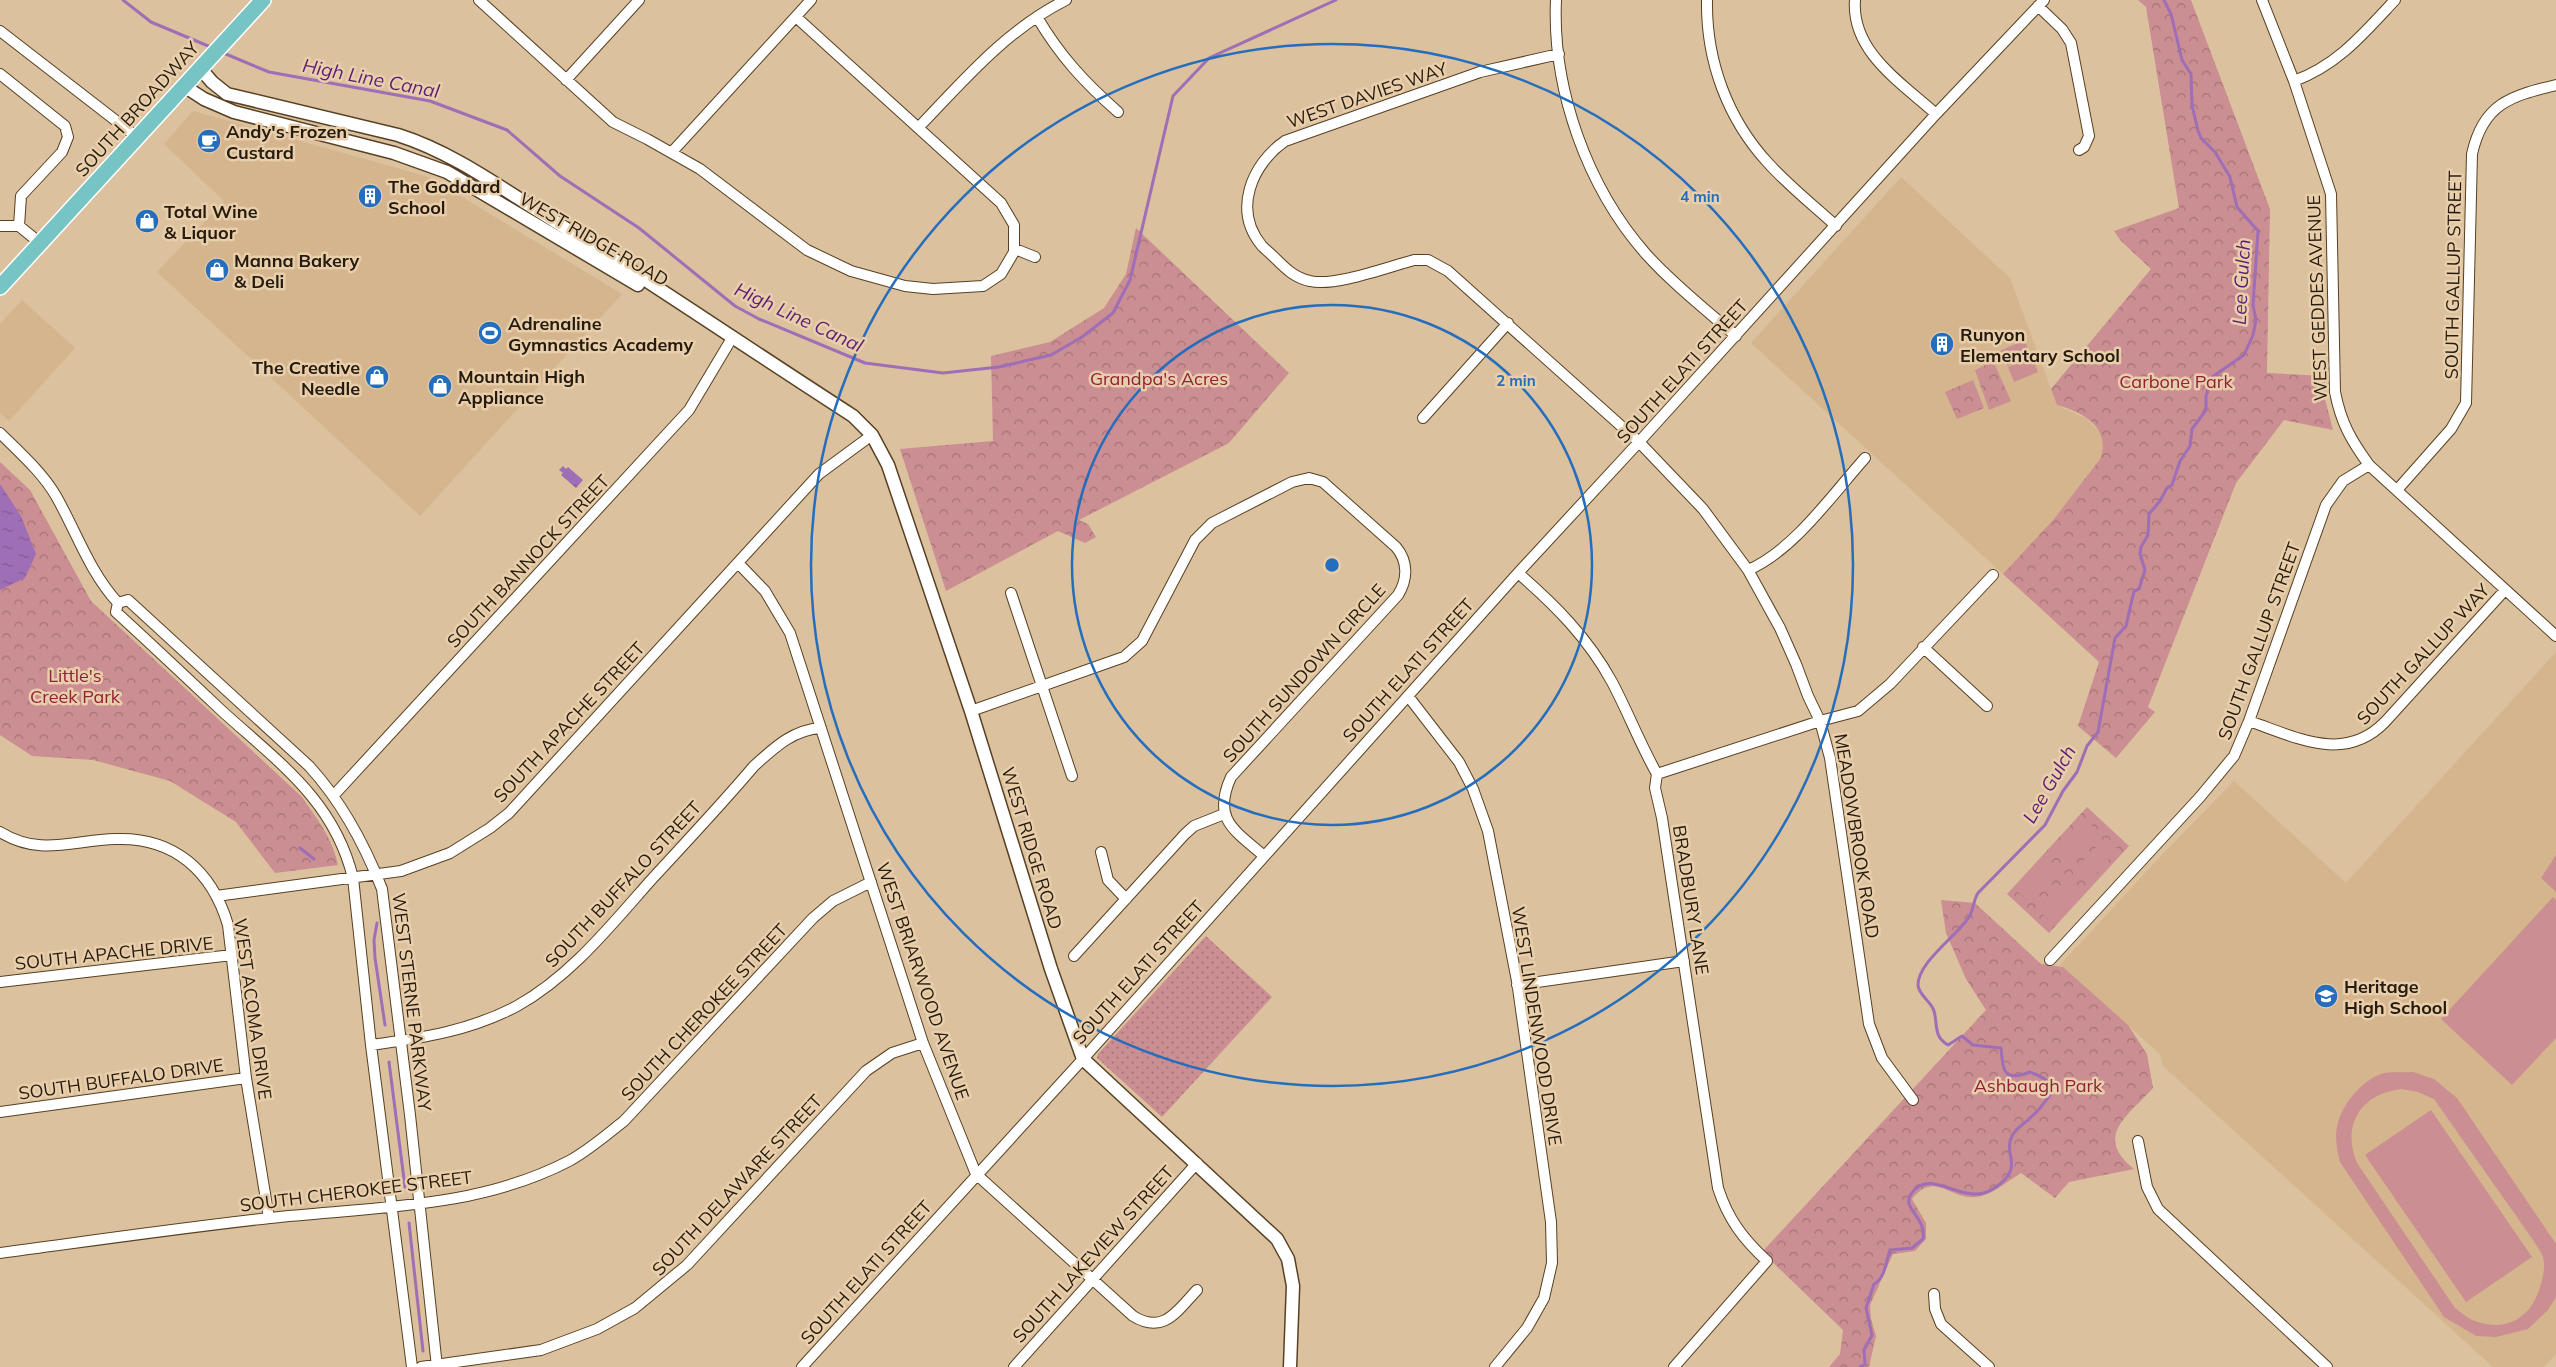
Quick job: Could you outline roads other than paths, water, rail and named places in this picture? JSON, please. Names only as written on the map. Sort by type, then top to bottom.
[{"type":"main road","name":"SOUTH BROADWAY","points":[[0,287],[262,0]]},
{"type":"street","points":[[478,0],[613,122],[672,152],[719,183],[807,250],[851,271],[876,279],[933,289],[983,286],[1001,274],[1008,266],[1015,249],[1014,225],[1001,203],[796,17]]},
{"type":"street","points":[[566,80],[639,0]]},
{"type":"street","points":[[672,152],[812,0]]},
{"type":"street","points":[[918,128],[994,49],[1037,17],[1066,0]]},
{"type":"street","points":[[1556,0],[1560,54],[1571,113],[1593,170],[1618,216],[1645,253],[1668,277],[1736,336]]},
{"type":"street","points":[[1707,0],[1708,36],[1712,59],[1724,94],[1738,122],[1769,164],[1836,226]]},
{"type":"street","points":[[1855,0],[1856,23],[1868,49],[1936,114]]},
{"type":"street","name":"WEST GEDDES AVENUE","points":[[2262,0],[2294,81],[2330,194],[2335,392],[2339,416],[2347,434],[2369,465],[2556,636]]},
{"type":"street","points":[[2294,81],[2322,70],[2338,58],[2395,0]]},
{"type":"street","points":[[2041,3],[2062,29],[2074,52],[2089,136],[2084,147],[2079,150]]},
{"type":"street","name":"SOUTH ELATI STREET","points":[[802,1367],[976,1174],[1083,1059],[1263,855],[1518,572],[1736,336],[1936,114],[2041,3]]},
{"type":"street","points":[[1037,17],[1054,46],[1072,68],[1118,112]]},
{"type":"street","points":[[0,31],[137,137]]},
{"type":"street","name":"WEST DAVIES WAY","points":[[1560,54],[1480,72],[1285,141],[1264,158],[1256,170],[1248,194],[1249,217],[1257,238],[1284,268],[1310,282],[1331,282],[1414,260],[1428,260],[1448,271],[1639,442]]},
{"type":"street","name":"WEST RIDGE ROAD","points":[[200,68],[212,82],[227,94],[421,142],[459,163],[596,248],[853,416],[872,435],[888,465],[972,711],[1051,969],[1083,1059],[1277,1239],[1288,1260],[1293,1286],[1290,1367]]},
{"type":"street","name":"SOUTH BROADWAY","points":[[0,74],[65,126],[68,138],[62,152],[21,196],[19,226]]},
{"type":"street","name":"WEST RIDGE ROAD","points":[[184,86],[204,99],[234,112],[394,153],[447,172],[732,338]]},
{"type":"street","name":"SOUTH GALLUP STREET","points":[[2397,490],[2451,429],[2466,403],[2472,154],[2476,136],[2483,122],[2498,106],[2522,93],[2554,86]]},
{"type":"street","points":[[0,226],[19,226],[40,244]]},
{"type":"street","points":[[1015,249],[1035,257]]},
{"type":"street","points":[[1423,418],[1508,323]]},
{"type":"street","name":"SOUTH BANNOCK STREET","points":[[334,795],[689,410],[732,338]]},
{"type":"street","points":[[0,433],[45,480],[63,509],[89,564],[118,603],[116,612],[313,796],[336,830],[347,856],[352,878],[412,1367]]},
{"type":"street","name":"SOUTH APACHE STREET","points":[[216,896],[401,871],[450,854],[490,828],[509,813],[819,474],[872,435]]},
{"type":"street","name":"MEADOWBROOK ROAD","points":[[1639,442],[1704,509],[1748,570],[1780,628],[1820,721],[1830,758],[1869,1024],[1882,1058],[1913,1100]]},
{"type":"street","points":[[1748,570],[1769,559],[1790,542],[1865,458]]},
{"type":"street","name":"SOUTH GALLUP STREET","points":[[2050,960],[2224,770],[2234,756],[2249,721],[2326,505],[2343,481],[2369,465]]},
{"type":"street","name":"SOUTH SUNDOWN CIRCLE","points":[[972,711],[1124,657],[1142,641],[1195,540],[1212,523],[1302,478],[1317,479],[1331,487],[1396,547],[1406,566],[1404,582],[1398,595],[1231,777],[1223,801],[1224,814]]},
{"type":"street","name":"WEST BRIARWOOD AVENUE","points":[[738,563],[765,592],[787,627],[923,1043],[976,1174],[1133,1316],[1146,1324],[1159,1324],[1168,1320],[1197,1290]]},
{"type":"street","name":"BRADBURY LANE","points":[[1518,572],[1554,604],[1597,657],[1619,696],[1657,774],[1655,788],[1662,818],[1718,1188],[1730,1219],[1748,1244],[1767,1261],[1674,1367]]},
{"type":"street","points":[[1657,774],[1820,721],[1858,711],[1890,684],[1993,575]]},
{"type":"street","name":"SOUTH GALLUP WAY","points":[[2249,721],[2313,743],[2347,745],[2367,738],[2385,722],[2505,590]]},
{"type":"street","points":[[1011,593],[1040,686],[1072,776]]},
{"type":"street","name":"WEST STERNE PARKWAY","points":[[118,603],[128,600],[243,703],[309,766],[334,795],[351,821],[376,874],[382,889],[420,1204],[437,1366]]},
{"type":"street","points":[[1923,647],[1987,706]]},
{"type":"street","name":"WEST LINDENWOOD DRIVE","points":[[1408,696],[1451,749],[1478,802],[1488,831],[1517,985],[1551,1222],[1552,1263],[1544,1298],[1534,1319],[1495,1367]]},
{"type":"street","points":[[230,718],[243,703]]},
{"type":"street","name":"SOUTH BUFFALO STREET","points":[[371,1045],[437,1035],[466,1028],[517,1006],[538,993],[584,954],[754,766],[778,744],[790,737],[821,728]]},
{"type":"street","points":[[1074,956],[1194,826],[1224,814],[1233,829],[1263,855]]},
{"type":"street","name":"WEST ACOMA DRIVE","points":[[0,832],[12,839],[32,846],[47,847],[114,839],[152,842],[185,858],[200,871],[216,896],[228,925],[246,1078],[269,1218]]},
{"type":"street","points":[[1101,852],[1108,880],[1126,899]]},
{"type":"street","name":"SOUTH CHEROKEE STREET","points":[[0,1253],[269,1218],[420,1204],[467,1196],[521,1182],[570,1160],[598,1142],[640,1106],[813,918],[833,901],[870,882]]},
{"type":"street","name":"SOUTH APACHE DRIVE","points":[[0,982],[232,956]]},
{"type":"street","points":[[1517,985],[1684,961]]},
{"type":"street","name":"SOUTH DELAWARE STREET","points":[[421,1367],[541,1350],[597,1329],[635,1308],[688,1266],[866,1071],[892,1053],[923,1043]]},
{"type":"street","name":"SOUTH BUFFALO DRIVE","points":[[0,1112],[246,1078]]},
{"type":"street","points":[[2138,1141],[2146,1187],[2158,1208],[2326,1367]]},
{"type":"street","name":"SOUTH LAKEVIEW STREET","points":[[1014,1367],[1197,1163]]},
{"type":"street","points":[[1934,1294],[1935,1309],[1941,1324],[1989,1367]]},
{"type":"water","points":[[563,466],[566,469],[568,467],[583,480],[576,488],[561,475],[563,473],[559,470]]},
{"type":"water","points":[[0,484],[21,516],[36,554],[25,578],[0,590]]},
{"type":"waterway","name":"High Line Canal","points":[[123,0],[151,22],[213,48]]},
{"type":"waterway","name":"High Line Canal","points":[[221,52],[269,72],[430,101],[507,130],[560,176],[639,228],[735,306],[759,319],[865,363],[943,373],[999,367],[1051,355],[1082,337],[1113,313],[1130,280],[1173,96],[1209,58],[1336,0]]},
{"type":"waterway","name":"Lee Gulch","points":[[1860,1367],[1865,1364],[1864,1350],[1872,1335],[1866,1308],[1874,1284],[1878,1282],[1883,1274],[1890,1250],[1912,1248],[1923,1239],[1921,1225],[1909,1204],[1911,1194],[1919,1186],[1928,1184],[1970,1194],[1982,1193],[1993,1189],[2009,1174],[2011,1168],[2010,1143],[2012,1136],[2037,1111],[2053,1091],[2047,1081],[2030,1072],[2015,1076],[2006,1073],[2001,1048],[1973,1045],[1962,1036],[1948,1045],[1943,1042],[1938,1034],[1934,1011],[1919,989],[1920,976],[1931,958],[1969,917],[1978,893],[2045,825],[2063,791],[2077,772],[2087,746],[2098,732],[2115,638],[2126,626],[2134,591],[2139,589],[2145,570],[2140,554],[2141,547],[2148,535],[2149,514],[2160,501],[2167,488],[2172,485],[2180,461],[2190,446],[2192,429],[2206,410],[2206,396],[2212,377],[2244,355],[2253,335],[2256,320],[2253,305],[2258,231],[2237,207],[2230,177],[2215,152],[2201,138],[2198,131],[2192,105],[2191,74],[2182,60],[2171,14],[2164,0]]},
{"type":"waterway","points":[[300,848],[314,859]]},
{"type":"waterway","points":[[377,923],[374,940],[375,958],[385,1025]]},
{"type":"waterway","points":[[389,1062],[405,1187]]},
{"type":"waterway","points":[[409,1223],[423,1351]]},
{"type":"place","name":"Andy's Frozen Custard","points":[[209,141]]},
{"type":"place","name":"The Goddard School","points":[[370,196]]},
{"type":"place","name":"Total Wine & Liquor","points":[[147,221]]},
{"type":"place","name":"Manna Bakery & Deli","points":[[217,270]]},
{"type":"place","name":"Adrenaline Gymnastics Academy","points":[[490,333]]},
{"type":"place","name":"Runyon Elementary School","points":[[1942,344]]},
{"type":"place","name":"The Creative Needle","points":[[377,377]]},
{"type":"place","name":"Mountain High Appliance","points":[[440,386]]},
{"type":"place","name":"Heritage High School","points":[[2326,996]]},
{"type":"park label","name":"Grandpa's Acres","points":[[1159,378]]},
{"type":"park label","name":"Carbone Park","points":[[2176,381]]},
{"type":"park label","name":"Little's Creek Park","points":[[75,685]]},
{"type":"park label","name":"Ashbaugh Park","points":[[2038,1085]]}]
